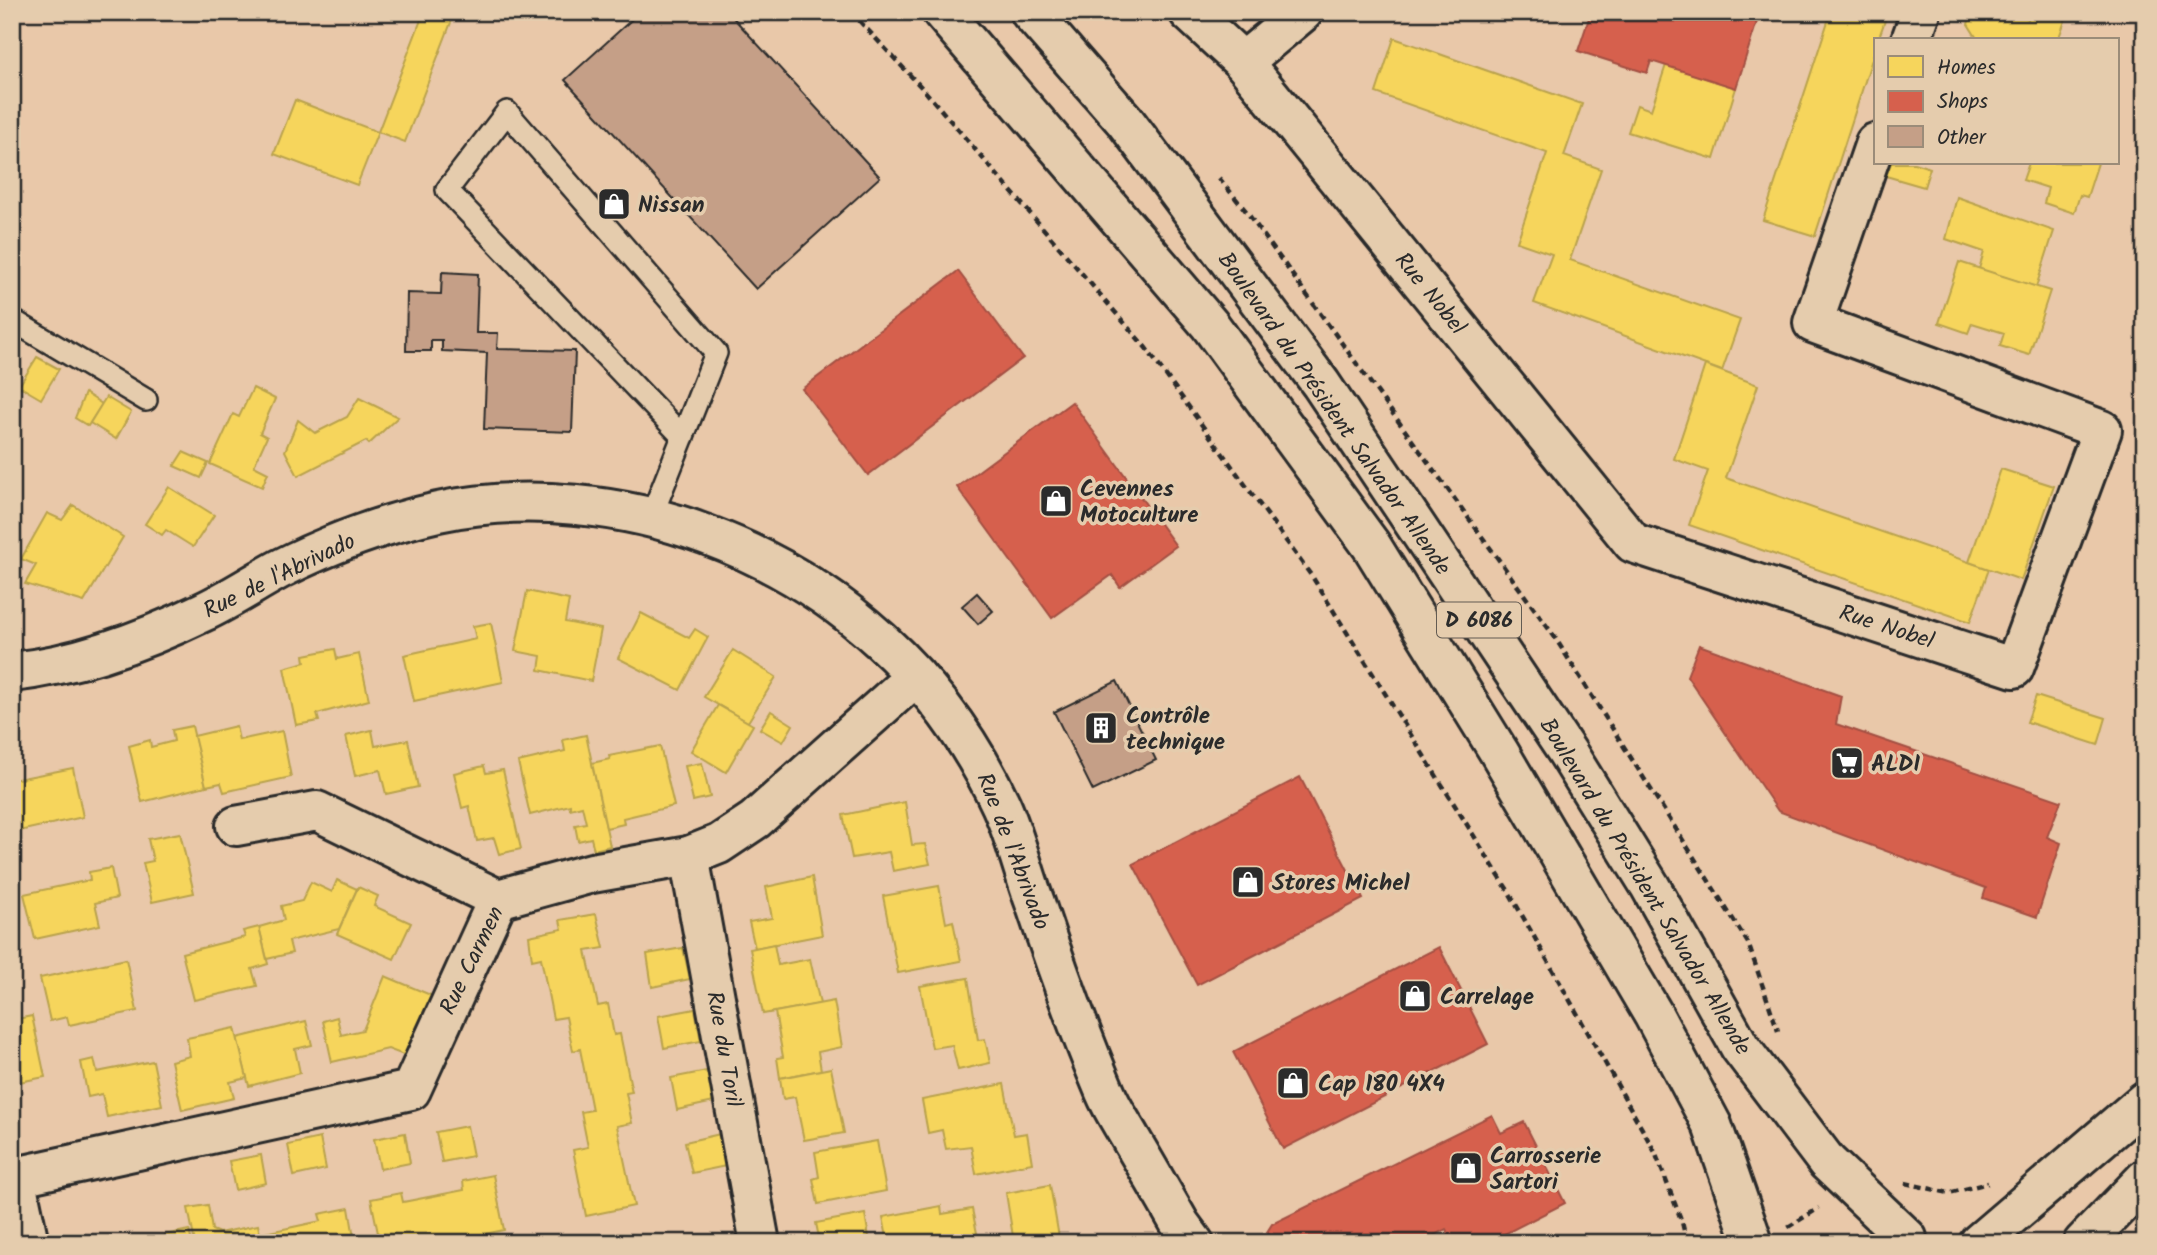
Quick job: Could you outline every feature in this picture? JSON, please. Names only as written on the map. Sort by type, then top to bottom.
[{"type":"street","name":"Boulevard du Président Salvador Allende","points":[[942,12],[1210,325],[1371,545],[1499,752],[1653,1014],[1712,1125],[1753,1243]]},
{"type":"street","name":"Boulevard du Président Salvador Allende","points":[[1030,12],[1125,121],[1321,384],[1567,752],[1650,886],[1740,1047],[1827,1162],[1910,1241]]},
{"type":"street","points":[[1189,12],[1242,62],[1303,12]]},
{"type":"street","points":[[1912,38],[1921,12]]},
{"type":"street","name":"Rue Nobel","points":[[1242,62],[1633,543],[2014,668],[2102,430],[1813,323],[1874,146]]},
{"type":"street","name":"Rue de l'Abrivado","points":[[12,672],[44,669],[138,641],[206,611],[282,568],[354,537],[439,512],[494,505],[566,503],[651,517],[736,545],[795,576],[852,614],[886,643],[953,723],[981,766],[1002,807],[1034,903],[1106,1096],[1180,1224],[1194,1243]]},
{"type":"street","name":"Rue Carmen","points":[[13,1175],[411,1090],[498,899],[592,873],[689,856],[719,844],[755,820],[916,676]]},
{"type":"street","points":[[236,826],[317,811],[498,899]]},
{"type":"street","name":"Rue du Toril","points":[[689,856],[760,1243]]},
{"type":"street","points":[[1979,1243],[2145,1101]]},
{"type":"street","points":[[13,1175],[29,1243]]},
{"type":"street","points":[[2083,1243],[2145,1178]]},
{"type":"lane","points":[[651,517],[683,437],[716,353],[507,112],[447,190],[683,437]]},
{"type":"lane","points":[[12,320],[146,400]]},
{"type":"path","points":[[851,12],[924,90],[1146,348],[1313,578],[1509,892],[1655,1152],[1682,1222],[1687,1243]]},
{"type":"path","points":[[1211,169],[1246,211],[1555,636],[1748,943],[1782,1044]]},
{"type":"path","points":[[1903,1183],[1949,1193],[1996,1181]]},
{"type":"building: Homes","points":[[424,12],[455,12],[405,142],[378,132]]},
{"type":"building: Homes","points":[[1831,12],[1888,12],[1879,38],[1874,38],[1874,53],[1815,236],[1763,220]]},
{"type":"building: Homes","points":[[1972,12],[2018,12],[2028,19],[2030,12],[2049,12],[2066,18],[2059,38],[1977,38],[1968,24]]},
{"type":"building: Homes","points":[[1394,38],[1582,104],[1564,156],[1601,169],[1570,260],[1740,320],[1722,371],[1534,303],[1552,254],[1517,242],[1547,153],[1376,93]]},
{"type":"building: Homes","points":[[1666,65],[1736,88],[1714,159],[1628,132],[1637,105],[1651,110]]},
{"type":"building: Homes","points":[[295,100],[378,132],[357,185],[274,154]]},
{"type":"building: Homes","points":[[1891,164],[1917,164],[1930,168],[1924,187],[1886,176]]},
{"type":"building: Homes","points":[[2029,164],[2098,164],[2087,197],[2080,195],[2074,213],[2044,203],[2048,188],[2023,180]]},
{"type":"building: Homes","points":[[1957,197],[2054,231],[2036,287],[1979,269],[1984,252],[1946,239]]},
{"type":"building: Homes","points":[[1959,262],[2050,291],[2029,355],[2000,346],[2004,333],[1972,323],[1968,333],[1939,323]]},
{"type":"building: Homes","points":[[37,357],[59,369],[41,399],[19,386]]},
{"type":"building: Homes","points":[[1705,365],[1758,385],[1726,478],[1989,569],[1970,622],[1689,525],[1708,471],[1674,459]]},
{"type":"building: Homes","points":[[253,388],[275,399],[260,433],[267,437],[254,466],[268,473],[262,487],[210,464],[233,414],[239,417]]},
{"type":"building: Homes","points":[[85,393],[102,404],[88,426],[75,418]]},
{"type":"building: Homes","points":[[106,397],[131,412],[116,439],[90,423]]},
{"type":"building: Homes","points":[[359,398],[398,417],[369,444],[366,441],[298,476],[285,451],[298,420],[315,433],[347,417]]},
{"type":"building: Homes","points":[[183,452],[208,463],[201,478],[174,466]]},
{"type":"building: Homes","points":[[2001,469],[2054,486],[2021,580],[1969,562]]},
{"type":"building: Homes","points":[[169,487],[214,515],[193,547],[166,530],[162,535],[145,524]]},
{"type":"building: Homes","points":[[73,505],[123,537],[84,602],[25,584],[36,565],[21,559],[47,513],[62,520]]},
{"type":"building: Homes","points":[[527,591],[569,600],[565,622],[601,629],[591,681],[539,670],[541,656],[515,651]]},
{"type":"building: Homes","points":[[641,613],[689,638],[695,629],[708,637],[680,690],[618,658]]},
{"type":"building: Homes","points":[[491,623],[503,682],[414,701],[404,655],[476,639],[473,626]]},
{"type":"building: Homes","points":[[335,649],[337,659],[359,654],[369,700],[317,714],[319,721],[296,725],[284,668],[305,662],[304,655]]},
{"type":"building: Homes","points":[[733,650],[776,677],[748,722],[704,697]]},
{"type":"building: Homes","points":[[2036,696],[2106,718],[2098,745],[2027,722]]},
{"type":"building: Homes","points":[[718,705],[753,725],[726,772],[691,751]]},
{"type":"building: Homes","points":[[771,711],[793,725],[783,742],[760,729]]},
{"type":"building: Homes","points":[[192,726],[206,786],[142,802],[129,746],[150,740],[151,747],[174,741],[172,730]]},
{"type":"building: Homes","points":[[236,726],[239,740],[282,731],[291,777],[224,792],[221,783],[206,786],[194,736]]},
{"type":"building: Homes","points":[[372,730],[375,746],[408,740],[418,787],[386,794],[380,770],[355,776],[346,736]]},
{"type":"building: Homes","points":[[586,735],[610,846],[594,850],[591,838],[578,841],[575,825],[586,823],[582,806],[570,809],[570,805],[530,815],[518,762],[565,751],[563,740]]},
{"type":"building: Homes","points":[[660,746],[674,806],[623,818],[624,824],[606,828],[592,763],[610,759],[609,756]]},
{"type":"building: Homes","points":[[702,763],[710,797],[693,801],[685,766]]},
{"type":"building: Homes","points":[[484,766],[486,773],[503,770],[521,849],[499,854],[494,838],[477,841],[469,806],[462,808],[454,773]]},
{"type":"building: Homes","points":[[73,768],[83,817],[19,831],[20,838],[12,840],[12,780]]},
{"type":"building: Homes","points":[[905,802],[912,845],[925,844],[930,864],[893,871],[889,852],[852,858],[843,815]]},
{"type":"building: Homes","points":[[180,833],[194,893],[152,902],[143,863],[153,861],[148,839]]},
{"type":"building: Homes","points":[[111,868],[117,898],[95,903],[100,925],[35,939],[24,894],[90,880],[89,872]]},
{"type":"building: Homes","points":[[812,877],[822,935],[755,948],[749,922],[772,918],[766,887]]},
{"type":"building: Homes","points":[[337,880],[357,889],[339,929],[289,941],[292,953],[267,959],[259,927],[284,920],[281,906],[302,901],[311,882],[332,892]]},
{"type":"building: Homes","points":[[939,886],[946,923],[953,921],[961,961],[898,973],[883,896]]},
{"type":"building: Homes","points":[[358,887],[378,896],[374,906],[411,923],[394,959],[337,934]]},
{"type":"building: Homes","points":[[596,914],[604,948],[586,951],[598,1006],[608,1004],[614,1035],[620,1034],[632,1092],[626,1093],[632,1123],[617,1126],[634,1206],[586,1216],[573,1150],[588,1147],[581,1112],[592,1110],[580,1049],[573,1051],[566,1017],[553,1019],[541,958],[532,960],[529,936],[562,929],[560,920]]},
{"type":"building: Homes","points":[[259,927],[268,964],[252,969],[257,986],[194,1000],[182,953],[245,937],[243,931]]},
{"type":"building: Homes","points":[[774,944],[778,965],[810,959],[820,1004],[763,1014],[750,949]]},
{"type":"building: Homes","points":[[683,948],[690,979],[652,987],[647,954]]},
{"type":"building: Homes","points":[[126,959],[137,1011],[69,1025],[67,1017],[50,1021],[40,978]]},
{"type":"building: Homes","points":[[385,976],[433,996],[406,1056],[388,1049],[332,1062],[323,1021],[337,1017],[341,1035],[363,1030]]},
{"type":"building: Homes","points":[[968,978],[978,1040],[985,1039],[990,1063],[958,1070],[952,1045],[932,1048],[920,986]]},
{"type":"building: Homes","points":[[834,1001],[842,1047],[818,1052],[821,1070],[780,1078],[777,1058],[783,1057],[775,1012]]},
{"type":"building: Homes","points":[[695,1009],[701,1041],[664,1048],[658,1016]]},
{"type":"building: Homes","points":[[32,1016],[45,1077],[19,1082],[18,1075],[12,1077],[12,1020]]},
{"type":"building: Homes","points":[[306,1021],[312,1045],[295,1049],[300,1073],[249,1086],[237,1038]]},
{"type":"building: Homes","points":[[235,1028],[247,1078],[230,1082],[234,1098],[182,1110],[171,1061],[190,1056],[187,1038]]},
{"type":"building: Homes","points":[[94,1059],[97,1072],[153,1061],[162,1105],[107,1117],[102,1094],[88,1097],[81,1062]]},
{"type":"building: Homes","points":[[831,1068],[844,1133],[804,1140],[795,1097],[783,1099],[780,1078]]},
{"type":"building: Homes","points":[[707,1071],[714,1102],[677,1110],[671,1078]]},
{"type":"building: Homes","points":[[1004,1084],[1014,1135],[1027,1133],[1032,1163],[976,1174],[971,1146],[946,1149],[942,1130],[928,1133],[922,1100]]},
{"type":"building: Homes","points":[[467,1126],[473,1156],[442,1162],[436,1132]]},
{"type":"building: Homes","points":[[405,1133],[410,1163],[380,1169],[374,1139]]},
{"type":"building: Homes","points":[[720,1134],[726,1166],[692,1173],[685,1142]]},
{"type":"building: Homes","points":[[320,1138],[326,1169],[294,1176],[288,1145]]},
{"type":"building: Homes","points":[[877,1141],[886,1191],[818,1204],[813,1179],[819,1177],[815,1152]]},
{"type":"building: Homes","points":[[261,1155],[266,1183],[235,1190],[229,1161]]},
{"type":"building: Homes","points":[[493,1175],[504,1230],[442,1243],[411,1243],[411,1240],[380,1243],[371,1199],[401,1193],[403,1202],[464,1190],[463,1181]]},
{"type":"building: Homes","points":[[1050,1185],[1060,1243],[1014,1243],[1006,1193]]},
{"type":"building: Homes","points":[[208,1205],[212,1230],[219,1233],[258,1225],[260,1234],[321,1221],[319,1214],[349,1208],[355,1243],[195,1243],[188,1208]]},
{"type":"building: Homes","points":[[941,1206],[942,1214],[972,1209],[979,1243],[888,1243],[883,1217]]},
{"type":"building: Homes","points":[[865,1214],[870,1243],[820,1243],[816,1223]]},
{"type":"building: Homes","points":[[189,1230],[192,1243],[166,1243],[165,1235]]},
{"type":"building: Shops","points":[[1591,12],[1760,12],[1736,88],[1651,61],[1647,73],[1578,51]]},
{"type":"building: Shops","points":[[958,271],[1023,358],[868,475],[802,389]]},
{"type":"building: Shops","name":"Cevennes Motoculture","points":[[1072,402],[1176,546],[1120,587],[1112,575],[1052,618],[957,487]]},
{"type":"building: Shops","name":"ALDI","points":[[1699,645],[1841,696],[1836,724],[2061,801],[2047,837],[2061,843],[2037,917],[1983,898],[1986,888],[1778,811],[1687,676]]},
{"type":"building: Shops","name":"Stores Michel","points":[[1300,777],[1363,899],[1197,985],[1133,864]]},
{"type":"building: Shops","points":[[1439,947],[1488,1044],[1283,1149],[1233,1052]]},
{"type":"building: Shops","name":"Carrosserie Sartori","points":[[1492,1115],[1501,1133],[1524,1122],[1565,1203],[1487,1243],[1453,1243],[1446,1229],[1419,1243],[1276,1243],[1267,1232],[1272,1224]]},
{"type":"building: Other","points":[[640,12],[728,12],[880,177],[756,289],[565,80]]},
{"type":"building: Other","points":[[442,272],[478,274],[476,333],[498,333],[497,349],[575,351],[572,432],[484,429],[487,353],[442,351],[442,340],[431,340],[431,351],[406,351],[407,293],[441,294]]},
{"type":"building: Other","points":[[977,593],[993,611],[978,624],[962,606]]},
{"type":"building: Other","name":"Contrôle technique","points":[[1117,681],[1156,760],[1093,791],[1054,712]]},
{"type":"place","name":"Nissan","points":[[614,204]]},
{"type":"place","name":"Cevennes Motoculture","points":[[1056,501]]},
{"type":"place","name":"Contrôle technique","points":[[1101,728]]},
{"type":"place","name":"ALDI","points":[[1847,763]]},
{"type":"place","name":"Stores Michel","points":[[1248,882]]},
{"type":"place","name":"Carrelage","points":[[1415,996]]},
{"type":"place","name":"Cap 180 4X4","points":[[1293,1083]]},
{"type":"place","name":"Carrosserie Sartori","points":[[1466,1168]]}]
